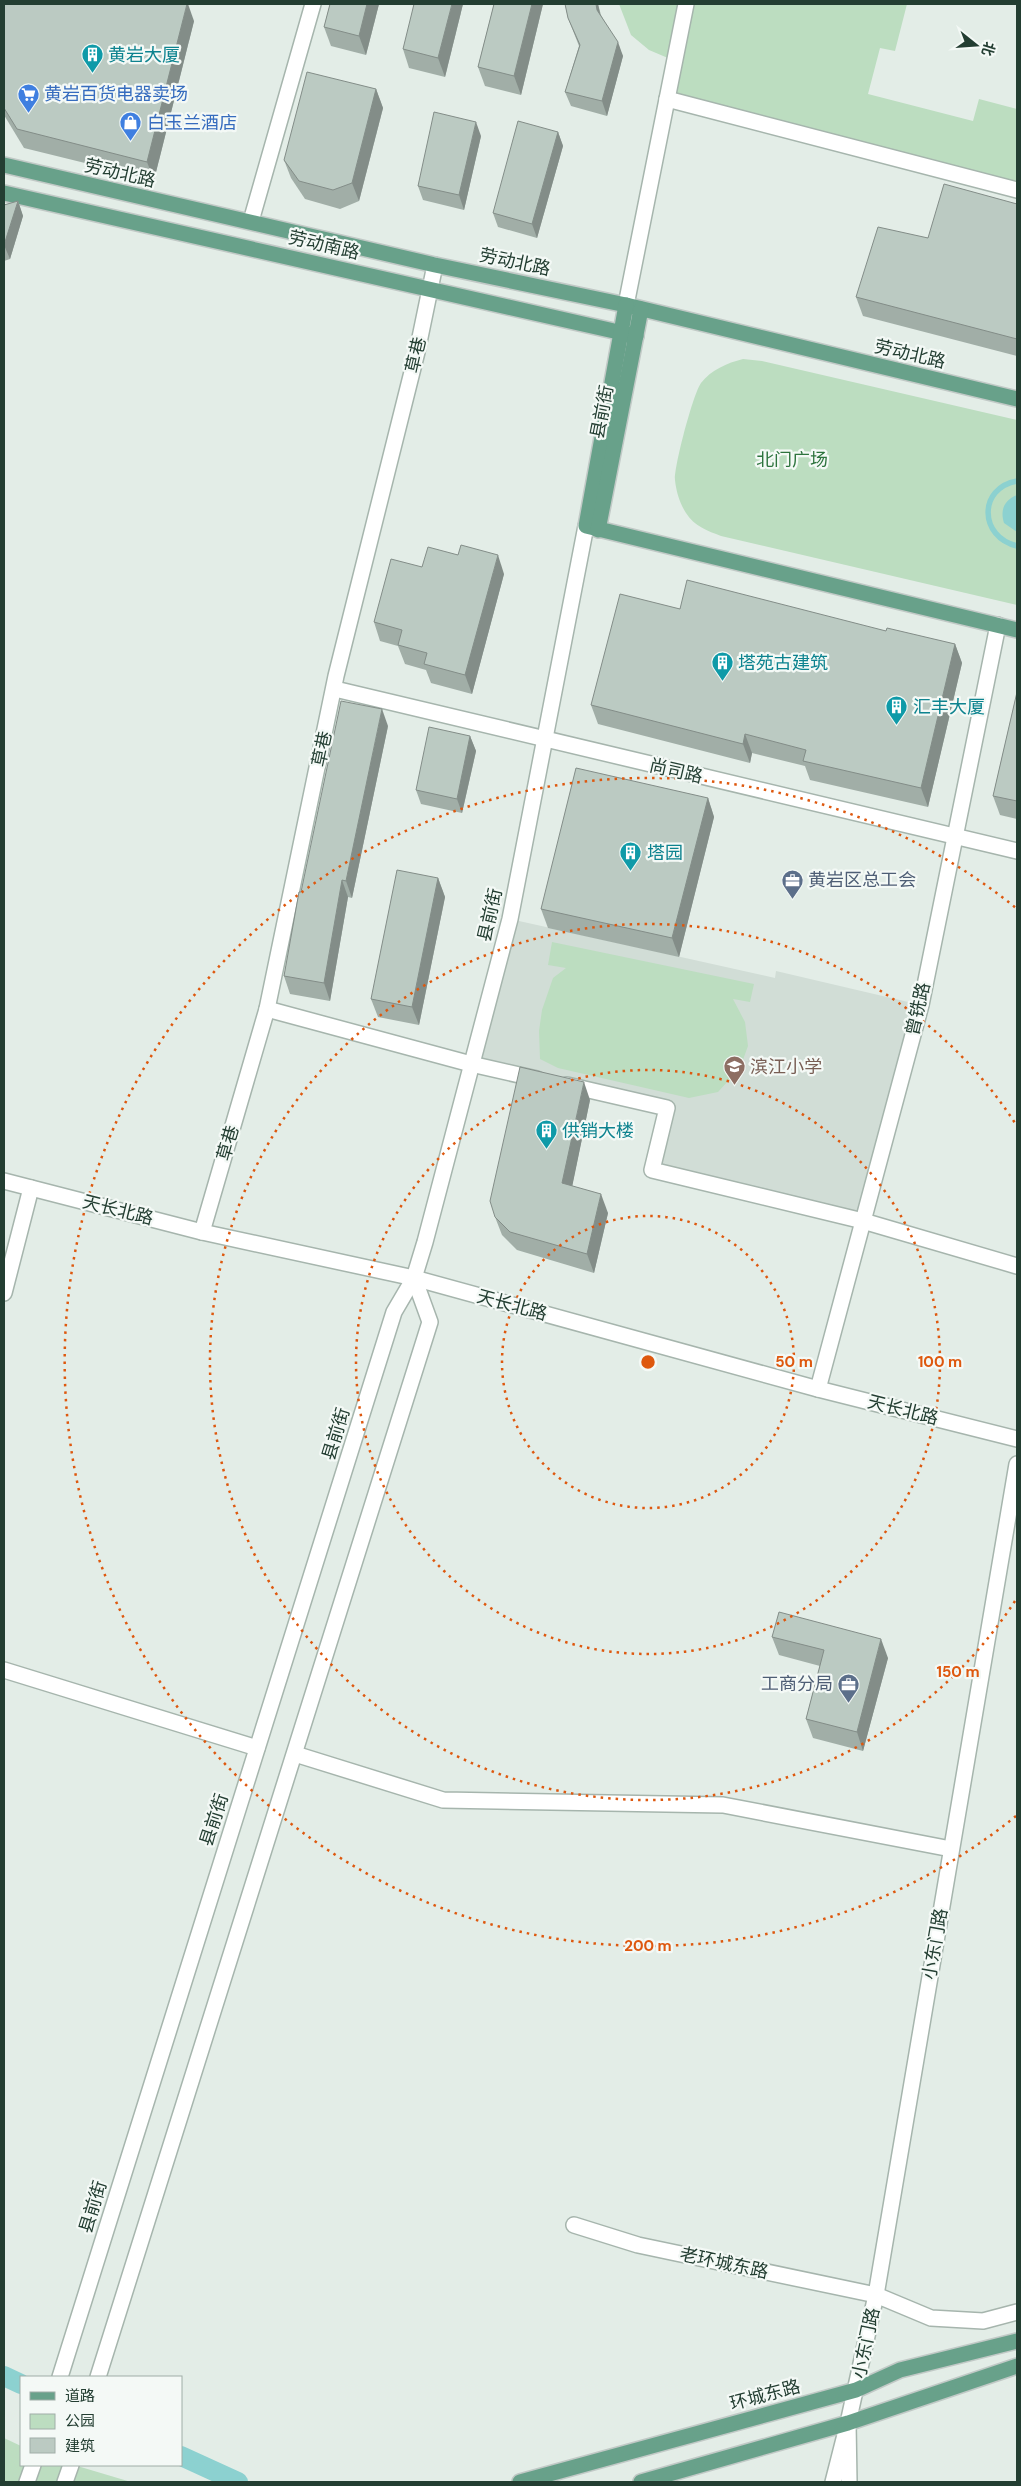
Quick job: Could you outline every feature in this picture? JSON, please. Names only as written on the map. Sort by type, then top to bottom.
[{"type":"main road","name":"劳动北路","points":[[4,165],[435,265],[626,305],[1017,399]]},
{"type":"main road","name":"劳动南路","points":[[4,192],[636,336]]},
{"type":"main road","name":"县前街","points":[[592,528],[620,333],[626,305]]},
{"type":"main road","name":"县前街","points":[[592,528],[641,309]]},
{"type":"main road","points":[[592,528],[1017,630]]},
{"type":"main road","name":"环城东路","points":[[520,2482],[856,2390],[900,2370],[1017,2341]]},
{"type":"main road","points":[[641,2482],[848,2423],[1017,2366]]},
{"type":"street","points":[[251,221],[313,4]]},
{"type":"street","name":"县前街","points":[[626,305],[686,4]]},
{"type":"street","points":[[667,99],[1017,190]]},
{"type":"street","name":"草巷","points":[[202,1232],[267,1009],[335,690],[435,265]]},
{"type":"street","name":"县前街","points":[[632,271],[641,309]]},
{"type":"street","name":"县前街","points":[[60,2376],[394,1312],[414,1278],[510,919],[580,555],[592,528]]},
{"type":"street","name":"曾铣路","points":[[818,1388],[920,1004],[998,625]]},
{"type":"street","name":"尚司路","points":[[335,690],[1017,851]]},
{"type":"street","points":[[267,1009],[472,1064],[667,1108],[652,1170],[863,1221],[1017,1266]]},
{"type":"street","name":"天长北路","points":[[4,1182],[202,1232],[414,1278],[818,1388],[1017,1439]]},
{"type":"street","points":[[4,1292],[31,1188]]},
{"type":"street","points":[[98,2376],[430,1322],[414,1278]]},
{"type":"street","name":"小东门路","points":[[834,2482],[876,2295],[1017,1464]]},
{"type":"street","points":[[4,1670],[257,1748]]},
{"type":"street","points":[[295,1754],[444,1800],[723,1805],[951,1849]]},
{"type":"street","name":"老环城东路","points":[[574,2226],[638,2245],[876,2295],[931,2318],[984,2321],[1017,2312]]},
{"type":"street","name":"小东门路","points":[[848,2423],[850,2482]]},
{"type":"street","points":[[65,2482],[71,2466]]},
{"type":"shaded area","name":"滨江小学","points":[[510,919],[775,978],[776,971],[921,1005],[863,1221],[652,1170],[667,1108],[472,1064]]},
{"type":"green space","points":[[619,4],[907,4],[895,51],[880,48],[868,94],[973,121],[979,99],[1017,109],[1017,190],[667,99],[675,61],[649,50],[631,35]]},
{"type":"green space","name":"北门广场","points":[[743,359],[762,361],[1017,420],[1017,605],[721,536],[702,528],[689,518],[677,493],[675,480],[689,415],[701,383],[705,378],[720,368]]},
{"type":"green space","points":[[552,942],[754,984],[750,1002],[733,999],[745,1022],[748,1046],[740,1068],[718,1092],[689,1098],[558,1068],[540,1059],[539,1031],[542,1010],[553,978],[566,968],[548,965]]},
{"type":"green space","points":[[4,2438],[20,2446],[20,2466],[77,2466],[131,2482],[4,2482]]},
{"type":"water","points":[[1017,495],[1017,532],[1004,523],[1003,510],[1006,503]]},
{"type":"building","name":"黄岩大厦","points":[[4,4],[187,4],[147,162],[17,129],[4,108]]},
{"type":"building","points":[[330,4],[367,4],[359,36],[324,27]]},
{"type":"building","points":[[414,4],[452,4],[438,58],[403,49]]},
{"type":"building","points":[[494,4],[532,4],[514,76],[478,67]]},
{"type":"building","points":[[565,4],[596,4],[597,10],[618,42],[602,101],[565,92],[580,45],[568,18]]},
{"type":"building","points":[[307,72],[376,89],[352,183],[333,190],[299,181],[284,160]]},
{"type":"building","points":[[434,112],[476,122],[459,195],[418,186]]},
{"type":"building","points":[[518,121],[558,132],[532,224],[493,213]]},
{"type":"building","points":[[944,184],[1017,204],[1017,339],[856,297],[878,227],[928,238]]},
{"type":"building","points":[[18,201],[4,245],[4,205]]},
{"type":"building","points":[[461,545],[498,555],[465,675],[424,664],[427,653],[398,645],[402,630],[374,622],[391,559],[422,567],[428,547],[458,555]]},
{"type":"building","points":[[687,580],[886,631],[887,628],[955,644],[921,788],[803,761],[806,750],[745,734],[743,744],[591,705],[620,594],[680,609]]},
{"type":"building","points":[[1017,692],[1017,801],[993,796]]},
{"type":"building","points":[[341,701],[382,709],[346,881],[342,880],[324,983],[284,976],[299,892],[301,892]]},
{"type":"building","points":[[429,727],[470,736],[457,799],[416,790]]},
{"type":"building","name":"塔园","points":[[576,768],[708,798],[672,938],[541,909]]},
{"type":"building","points":[[397,870],[438,878],[412,1007],[371,999]]},
{"type":"building","name":"供销大楼","points":[[520,1067],[584,1082],[562,1183],[601,1194],[587,1254],[510,1232],[495,1217],[490,1201]]},
{"type":"building","name":"工商分局","points":[[779,1612],[881,1639],[857,1732],[806,1719],[824,1650],[772,1637]]},
{"type":"waterway","points":[[1017,481],[1004,485],[995,493],[990,502],[988,513],[995,533],[1004,541],[1017,546]]},
{"type":"waterway","points":[[4,2376],[20,2384]]},
{"type":"waterway","points":[[182,2456],[238,2482]]},
{"type":"place","name":"黄岩大厦","points":[[92,74]]},
{"type":"place","name":"黄岩百货电器卖场","points":[[28,113]]},
{"type":"place","name":"白玉兰酒店","points":[[131,142]]},
{"type":"place","name":"塔苑古建筑","points":[[722,682]]},
{"type":"place","name":"汇丰大厦","points":[[897,726]]},
{"type":"place","name":"塔园","points":[[631,872]]},
{"type":"place","name":"黄岩区总工会","points":[[792,899]]},
{"type":"place","name":"滨江小学","points":[[734,1086]]},
{"type":"place","name":"供销大楼","points":[[546,1150]]},
{"type":"place","name":"工商分局","points":[[849,1703]]}]
